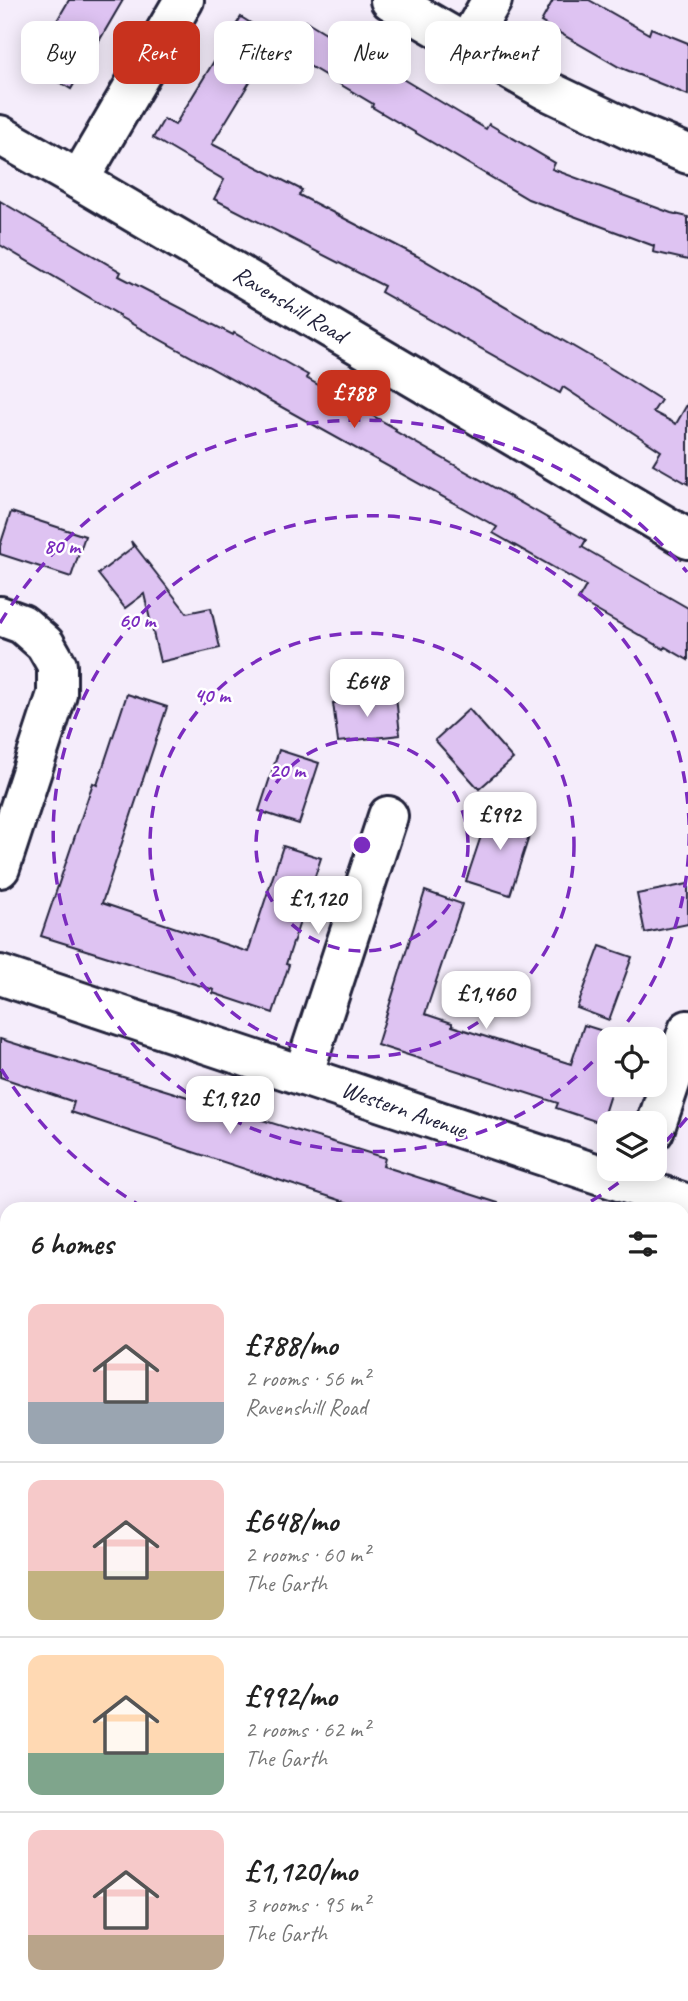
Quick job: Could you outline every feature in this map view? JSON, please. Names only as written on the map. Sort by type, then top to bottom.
[{"type":"main road","points":[[79,180],[184,0]]},
{"type":"main road","points":[[390,0],[428,21]]},
{"type":"main road","points":[[480,21],[492,0]]},
{"type":"main road","points":[[536,84],[632,131],[688,154]]},
{"type":"main road","name":"Ravenshill Road","points":[[0,135],[688,539]]},
{"type":"main road","points":[[0,616],[22,624],[45,644],[57,665],[57,694],[0,868]]},
{"type":"main road","points":[[303,1075],[388,817]]},
{"type":"main road","name":"Western Avenue","points":[[0,975],[303,1075],[597,1165]]},
{"type":"main road","points":[[661,1111],[688,1030]]},
{"type":"main road","name":"Western Avenue","points":[[645,1181],[684,1202]]},
{"type":"building","points":[[69,0],[123,0],[99,41],[99,21],[57,21]]},
{"type":"building","points":[[553,0],[589,0],[649,34],[651,28],[688,43],[688,95],[619,67],[561,34],[561,21],[542,21]]},
{"type":"building","points":[[314,26],[328,34],[328,77],[314,69]]},
{"type":"building","points":[[214,61],[214,84],[249,84],[212,144],[302,190],[299,195],[417,256],[612,369],[661,400],[653,412],[676,424],[688,403],[688,484],[653,464],[661,451],[563,387],[560,393],[381,292],[384,286],[214,199],[224,180],[153,138],[164,119],[175,125]]},
{"type":"building","points":[[340,84],[411,84],[486,129],[489,124],[555,163],[552,169],[688,217],[688,260],[653,252],[654,246],[528,199],[372,107],[373,104]]},
{"type":"building","points":[[0,201],[121,272],[119,276],[233,335],[234,333],[308,375],[306,378],[396,429],[395,431],[586,540],[582,547],[688,608],[688,660],[578,600],[586,586],[493,533],[497,527],[118,316],[0,245]]},
{"type":"building","points":[[11,512],[85,536],[71,577],[0,554]]},
{"type":"building","points":[[131,541],[187,613],[211,608],[220,648],[160,662],[144,594],[125,608],[98,574],[133,547]]},
{"type":"building","points":[[127,694],[167,707],[102,903],[248,952],[283,846],[321,858],[273,1013],[213,993],[214,990],[41,936],[93,783],[97,785]]},
{"type":"building","points":[[396,696],[400,735],[338,742],[333,703]]},
{"type":"building","points":[[469,709],[513,759],[479,789],[435,740]]},
{"type":"building","points":[[279,750],[319,763],[299,824],[259,811]]},
{"type":"building","points":[[490,809],[533,824],[510,895],[466,881]]},
{"type":"building","points":[[688,884],[688,924],[645,933],[637,894]]},
{"type":"building","points":[[425,891],[462,904],[425,1014],[452,1023],[452,1026],[571,1064],[584,1025],[597,1029],[597,1097],[609,1097],[605,1111],[597,1111],[597,1122],[556,1108],[558,1103],[377,1045]]},
{"type":"building","points":[[600,946],[632,957],[609,1020],[577,1008]]},
{"type":"building","points":[[0,1039],[385,1158],[383,1166],[495,1202],[346,1202],[71,1112],[74,1102],[0,1077]]}]
